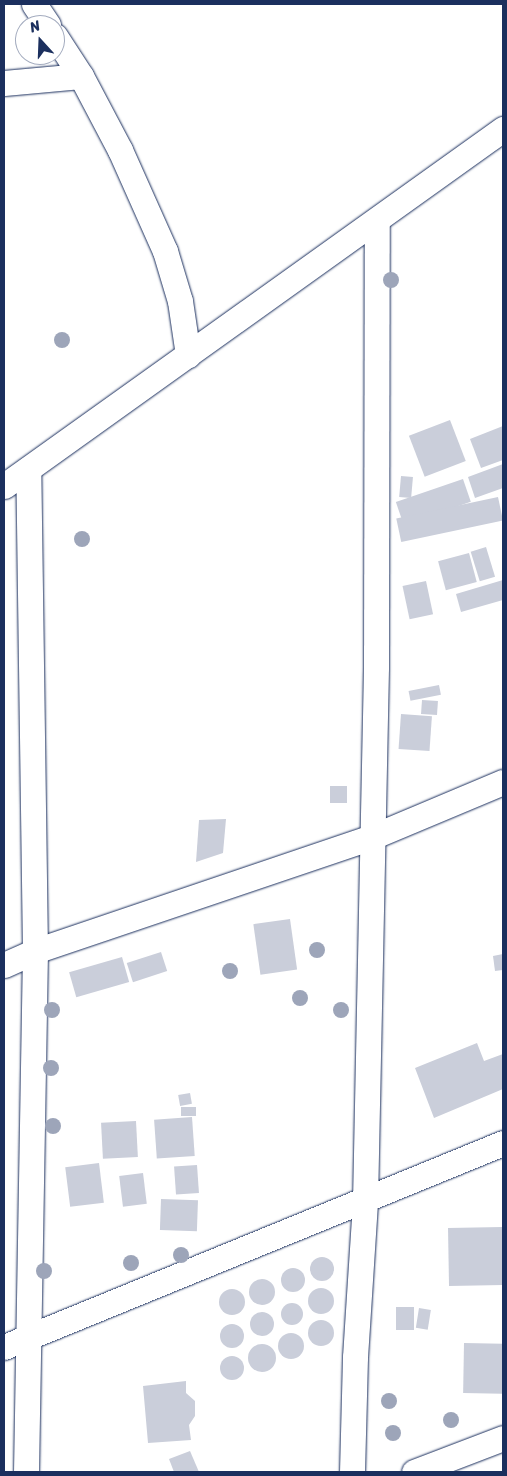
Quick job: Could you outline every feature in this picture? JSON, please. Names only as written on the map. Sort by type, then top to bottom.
[{"type":"street","points":[[34,4],[41,15]]},
{"type":"street","points":[[65,51],[81,76],[120,150],[165,251],[180,302],[188,356]]},
{"type":"street","points":[[4,83],[81,76]]},
{"type":"street","points":[[4,486],[503,130]]},
{"type":"street","points":[[352,1472],[355,1357],[365,1202],[376,667],[377,221]]},
{"type":"street","points":[[26,1472],[35,951],[28,469]]},
{"type":"street","points":[[4,965],[35,951],[372,837],[503,782]]},
{"type":"street","points":[[4,1347],[365,1202],[503,1143]]},
{"type":"street","points":[[414,1472],[503,1438]]},
{"type":"building","points":[[450,420],[466,461],[425,477],[409,436]]},
{"type":"building","points":[[503,426],[503,460],[481,468],[470,439]]},
{"type":"building","points":[[503,464],[503,488],[475,498],[468,477]]},
{"type":"building","points":[[401,476],[413,477],[411,498],[399,497]]},
{"type":"building","points":[[463,479],[471,502],[404,525],[396,502]]},
{"type":"building","points":[[498,497],[503,520],[401,542],[396,519]]},
{"type":"building","points":[[486,547],[495,577],[480,581],[471,552]]},
{"type":"building","points":[[469,553],[477,582],[446,590],[438,561]]},
{"type":"building","points":[[503,580],[503,600],[461,612],[456,594]]},
{"type":"building","points":[[426,581],[433,614],[410,619],[403,586]]},
{"type":"building","points":[[439,685],[441,695],[410,701],[409,691]]},
{"type":"building","points":[[422,700],[438,701],[437,715],[421,714]]},
{"type":"building","points":[[401,714],[432,716],[429,751],[399,749]]},
{"type":"building","points":[[330,786],[347,786],[347,803],[330,803]]},
{"type":"building","points":[[226,819],[223,853],[196,862],[199,820]]},
{"type":"building","points":[[290,919],[297,970],[260,975],[253,924]]},
{"type":"building","points":[[161,952],[167,971],[133,982],[127,963]]},
{"type":"building","points":[[503,954],[503,970],[495,971],[493,956]]},
{"type":"building","points":[[122,957],[129,982],[76,997],[69,972]]},
{"type":"building","points":[[477,1043],[484,1061],[503,1054],[503,1089],[434,1118],[415,1068]]},
{"type":"building","points":[[190,1093],[192,1104],[180,1106],[178,1095]]},
{"type":"building","points":[[181,1107],[196,1107],[196,1116],[181,1116]]},
{"type":"building","points":[[192,1117],[195,1156],[157,1159],[154,1120]]},
{"type":"building","points":[[136,1121],[138,1157],[103,1159],[101,1123]]},
{"type":"building","points":[[99,1163],[104,1203],[70,1207],[65,1167]]},
{"type":"building","points":[[197,1165],[199,1193],[176,1195],[174,1167]]},
{"type":"building","points":[[143,1173],[147,1204],[123,1207],[119,1176]]},
{"type":"building","points":[[161,1199],[198,1200],[197,1231],[160,1230]]},
{"type":"building","points":[[502,1227],[503,1285],[449,1286],[448,1228]]},
{"type":"building","points":[[322,1257],[331,1260],[334,1269],[331,1278],[322,1281],[313,1278],[310,1269],[313,1260]]},
{"type":"building","points":[[293,1268],[302,1271],[305,1280],[302,1289],[293,1292],[284,1289],[281,1280],[284,1271]]},
{"type":"building","points":[[262,1279],[271,1283],[275,1292],[271,1301],[262,1305],[253,1301],[249,1292],[253,1283]]},
{"type":"building","points":[[321,1288],[331,1291],[334,1301],[331,1311],[321,1314],[311,1311],[308,1301],[311,1291]]},
{"type":"building","points":[[232,1289],[241,1293],[245,1302],[241,1311],[232,1315],[223,1311],[219,1302],[223,1293]]},
{"type":"building","points":[[292,1303],[300,1306],[303,1314],[300,1322],[292,1325],[284,1322],[281,1314],[284,1306]]},
{"type":"building","points":[[396,1307],[414,1307],[414,1330],[396,1330]]},
{"type":"building","points":[[419,1308],[431,1310],[428,1330],[416,1328]]},
{"type":"building","points":[[262,1312],[271,1315],[274,1324],[271,1333],[262,1336],[253,1333],[250,1324],[253,1315]]},
{"type":"building","points":[[321,1320],[330,1324],[334,1333],[330,1342],[321,1346],[312,1342],[308,1333],[312,1324]]},
{"type":"building","points":[[232,1324],[240,1328],[244,1336],[240,1344],[232,1348],[224,1344],[220,1336],[224,1328]]},
{"type":"building","points":[[291,1333],[301,1336],[304,1346],[301,1356],[291,1359],[281,1356],[278,1346],[281,1336]]},
{"type":"building","points":[[464,1343],[503,1344],[502,1394],[463,1393]]},
{"type":"building","points":[[262,1344],[272,1348],[276,1358],[272,1368],[262,1372],[252,1368],[248,1358],[252,1348]]},
{"type":"building","points":[[232,1356],[241,1359],[244,1368],[241,1377],[232,1380],[223,1377],[220,1368],[223,1359]]},
{"type":"building","points":[[186,1381],[186,1393],[195,1401],[195,1416],[189,1425],[191,1440],[148,1443],[143,1386]]},
{"type":"building","points":[[190,1451],[199,1472],[174,1472],[169,1459]]}]
